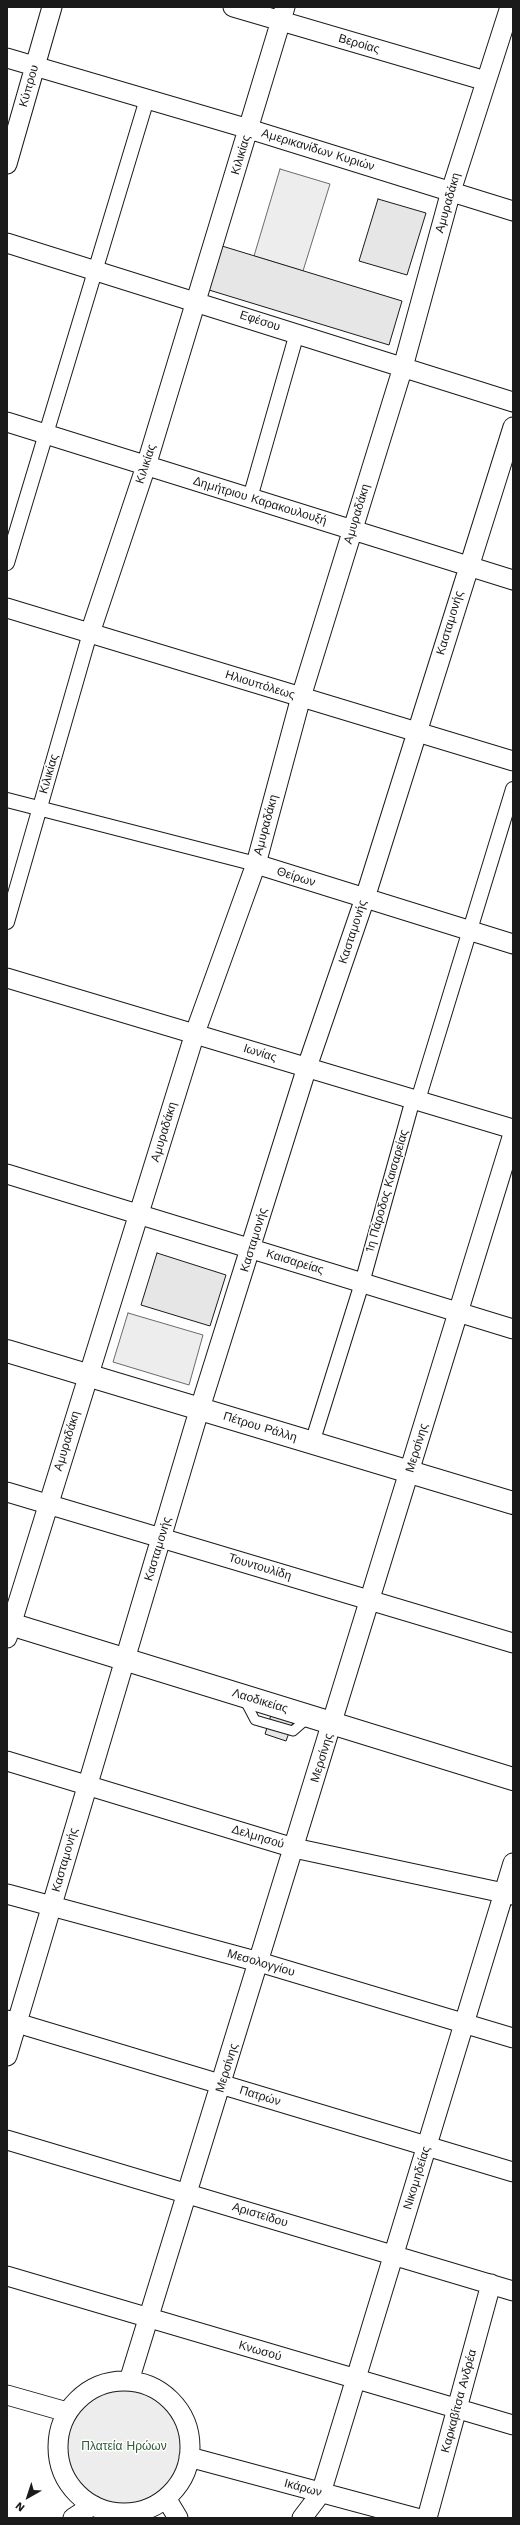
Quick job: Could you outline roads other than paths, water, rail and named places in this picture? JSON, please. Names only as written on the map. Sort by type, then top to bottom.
[{"type":"main road","name":"Πέτρου Ράλλη","points":[[7,1351],[513,1502]]},
{"type":"main road","name":"Λαοδικείας","points":[[8,1628],[124,1659],[513,1779]]},
{"type":"street","name":"Κύπρου","points":[[8,155],[52,7]]},
{"type":"street","name":"Βεροίας","points":[[233,7],[283,14],[486,81]]},
{"type":"street","name":"Αμυραδάκη","points":[[8,1628],[139,1214],[194,1034],[256,864],[301,697],[403,367],[451,191],[510,7]]},
{"type":"street","name":"Κιλικίας","points":[[7,922],[90,633],[146,466],[195,300],[249,129],[283,14]]},
{"type":"street","name":"Αμερικανίδων Κυριών","points":[[7,58],[249,129],[513,211]]},
{"type":"street","points":[[7,563],[147,99]]},
{"type":"street","name":"Εφέσου","points":[[7,243],[195,300],[513,402]]},
{"type":"street","points":[[250,498],[297,333]]},
{"type":"street","name":"Δημήτριου Καρακουλουξή","points":[[7,422],[513,580]]},
{"type":"street","name":"Κασταμονής","points":[[7,2056],[12,2022],[52,1906],[86,1786],[200,1409],[307,1067],[365,898],[468,566],[513,427]]},
{"type":"street","name":"Ηλιουπόλεως","points":[[7,608],[513,761]]},
{"type":"street","name":"1η Πάροδος Καισαρείας","points":[[312,1443],[362,1283],[415,1100],[470,930],[513,789]]},
{"type":"street","name":"Θείρων","points":[[7,800],[39,810],[256,864],[513,944]]},
{"type":"street","name":"Ιωνίας","points":[[7,978],[513,1129]]},
{"type":"street","name":"Μερσίνης","points":[[129,2382],[222,2084],[513,1134]]},
{"type":"street","name":"Καισαρείας","points":[[7,1174],[513,1329]]},
{"type":"street","name":"Τουντουλίδη","points":[[7,1492],[513,1643]]},
{"type":"street","name":"Δελμησού","points":[[7,1762],[294,1848],[508,1894]]},
{"type":"street","name":"Νικομηδείας","points":[[321,2493],[464,2024],[508,1894],[513,1863]]},
{"type":"street","name":"Μεσολογγίου","points":[[7,1894],[259,1962],[513,2038]]},
{"type":"street","name":"Πατρών","points":[[12,2022],[513,2172]]},
{"type":"street","name":"Αριστείδου","points":[[7,2140],[513,2291]]},
{"type":"street","name":"Κνωσού","points":[[7,2276],[513,2425]]},
{"type":"street","name":"Καρκαβίτσα Ανδρέα","points":[[427,2518],[491,2284]]},
{"type":"street","points":[[111,2382],[129,2382],[144,2384],[170,2400],[180,2413],[186,2427],[189,2442],[189,2457],[185,2473],[177,2487],[166,2498],[149,2508],[130,2513],[111,2512],[93,2506],[75,2492],[61,2468],[58,2454],[59,2432],[67,2412],[79,2398],[94,2388],[111,2382]]},
{"type":"street","points":[[7,2394],[67,2412]]},
{"type":"street","name":"Ικάρων","points":[[189,2457],[416,2518]]},
{"type":"street","points":[[302,2518],[321,2493]]},
{"type":"street","points":[[166,2498],[178,2518]]},
{"type":"street","points":[[73,2518],[93,2506]]},
{"type":"park label","name":"Πλατεία Ηρώων","points":[[124,2446]]}]
